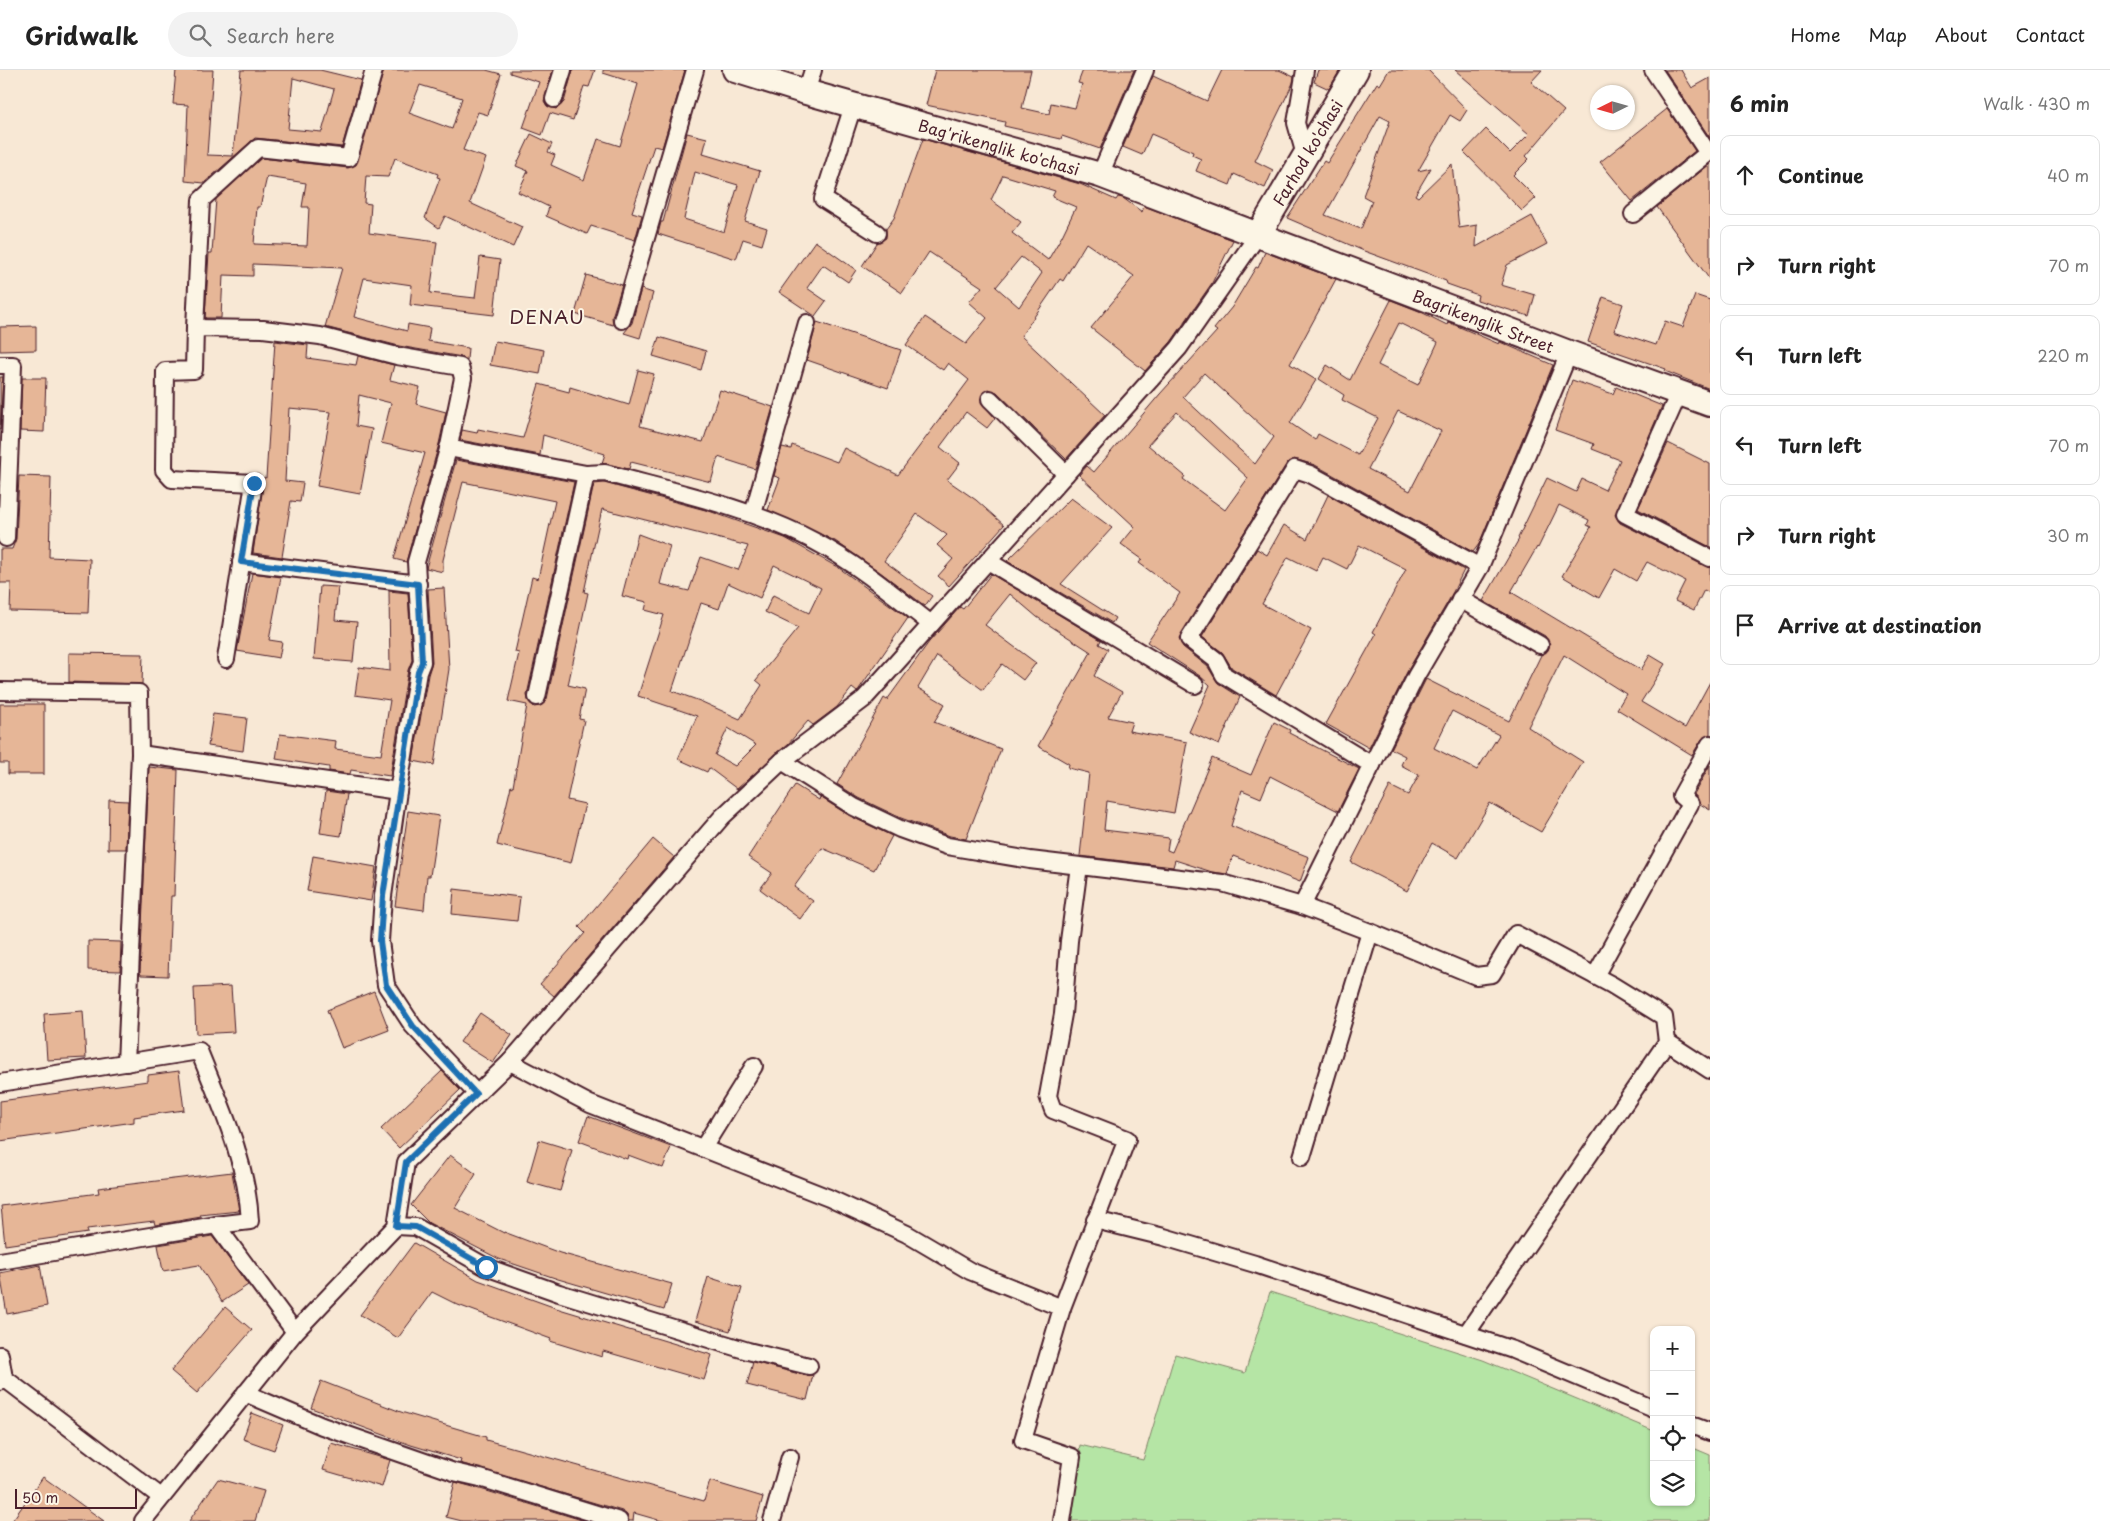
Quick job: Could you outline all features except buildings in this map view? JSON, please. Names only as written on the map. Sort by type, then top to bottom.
[{"type":"main road","name":"Bag'rikenglik ko'chasi","points":[[735,70],[853,106],[1100,175],[1258,235]]},
{"type":"main road","name":"Farhod ko'chasi","points":[[1258,235],[1356,70]]},
{"type":"main road","name":"Bagrikenglik Street","points":[[1258,235],[1569,353],[1710,404]]},
{"type":"street","points":[[226,659],[254,483],[172,480],[164,470],[165,371],[194,370],[201,200],[258,148],[349,158],[374,70]]},
{"type":"street","points":[[554,99],[563,70]]},
{"type":"street","points":[[622,320],[695,70]]},
{"type":"street","points":[[806,92],[813,70]]},
{"type":"street","points":[[1100,175],[1145,70]]},
{"type":"street","points":[[1305,70],[1296,123],[1306,155]]},
{"type":"street","points":[[1633,214],[1708,153],[1653,70]]},
{"type":"street","points":[[853,106],[823,199],[877,233]]},
{"type":"street","points":[[143,1521],[296,1332],[396,1226],[406,1162],[510,1062],[722,816],[782,761],[864,699],[1179,348],[1258,235]]},
{"type":"street","points":[[753,514],[807,323]]},
{"type":"street","points":[[195,328],[263,329],[320,336],[397,356],[460,367],[463,378],[448,448],[416,562],[422,662],[418,672],[398,791],[383,896],[380,941],[386,985],[413,1026],[476,1094]]},
{"type":"street","points":[[1302,906],[1416,676],[1480,566],[1569,353]]},
{"type":"street","points":[[0,365],[12,365],[6,538]]},
{"type":"street","points":[[1679,392],[1624,514],[1710,558]]},
{"type":"street","points":[[990,399],[1066,474]]},
{"type":"street","points":[[448,448],[586,474],[605,473],[753,514],[814,541],[876,580],[931,624]]},
{"type":"street","points":[[1372,765],[1224,675],[1216,660],[1189,639],[1296,469],[1310,474],[1480,566]]},
{"type":"street","points":[[537,697],[586,474]]},
{"type":"street","points":[[988,561],[1195,685]]},
{"type":"street","points":[[241,562],[418,584]]},
{"type":"street","points":[[1460,599],[1540,644]]},
{"type":"street","points":[[0,691],[139,693],[140,754],[126,1063]]},
{"type":"street","points":[[1595,976],[1690,804],[1681,796],[1710,744]]},
{"type":"street","points":[[140,754],[398,791]]},
{"type":"street","points":[[782,761],[854,807],[900,828],[947,846],[1079,866],[1222,883],[1302,906],[1476,976],[1492,974],[1516,934],[1595,976],[1664,1017],[1667,1042],[1466,1334]]},
{"type":"street","points":[[1062,1521],[1072,1457],[1023,1440],[1062,1308],[1127,1139],[1053,1110],[1048,1096],[1063,1014],[1079,866]]},
{"type":"street","points":[[1302,1157],[1370,932]]},
{"type":"street","points":[[1667,1042],[1710,1070]]},
{"type":"street","points":[[0,1083],[199,1051],[242,1161],[250,1221],[0,1261]]},
{"type":"street","points":[[510,1062],[590,1104],[829,1198],[907,1234],[970,1271],[1062,1308]]},
{"type":"street","points":[[703,1148],[754,1066]]},
{"type":"street","points":[[1095,1220],[1164,1237],[1255,1264],[1466,1334],[1513,1350],[1650,1407]]},
{"type":"street","points":[[216,1225],[296,1332]]},
{"type":"street","points":[[396,1226],[416,1227],[486,1267],[559,1293],[748,1351],[809,1366]]},
{"type":"street","points":[[0,1355],[2,1380],[161,1497]]},
{"type":"street","points":[[246,1393],[322,1426],[454,1472],[480,1478],[619,1521]]},
{"type":"street","points":[[1695,1426],[1710,1432]]},
{"type":"street","points":[[772,1521],[790,1457]]},
{"type":"green space","points":[[1270,1292],[1483,1360],[1650,1429],[1650,1506],[1695,1506],[1695,1449],[1710,1455],[1710,1521],[1068,1521],[1080,1445],[1143,1460],[1175,1354],[1245,1373]]},
{"type":"district","name":"DENAU","points":[[547,316]]},
{"type":"route","points":[[254,483],[241,562],[418,584],[422,662],[418,672],[398,791],[383,896],[380,941],[386,985],[413,1026],[476,1094],[406,1162],[396,1226],[416,1227],[486,1267]]}]
